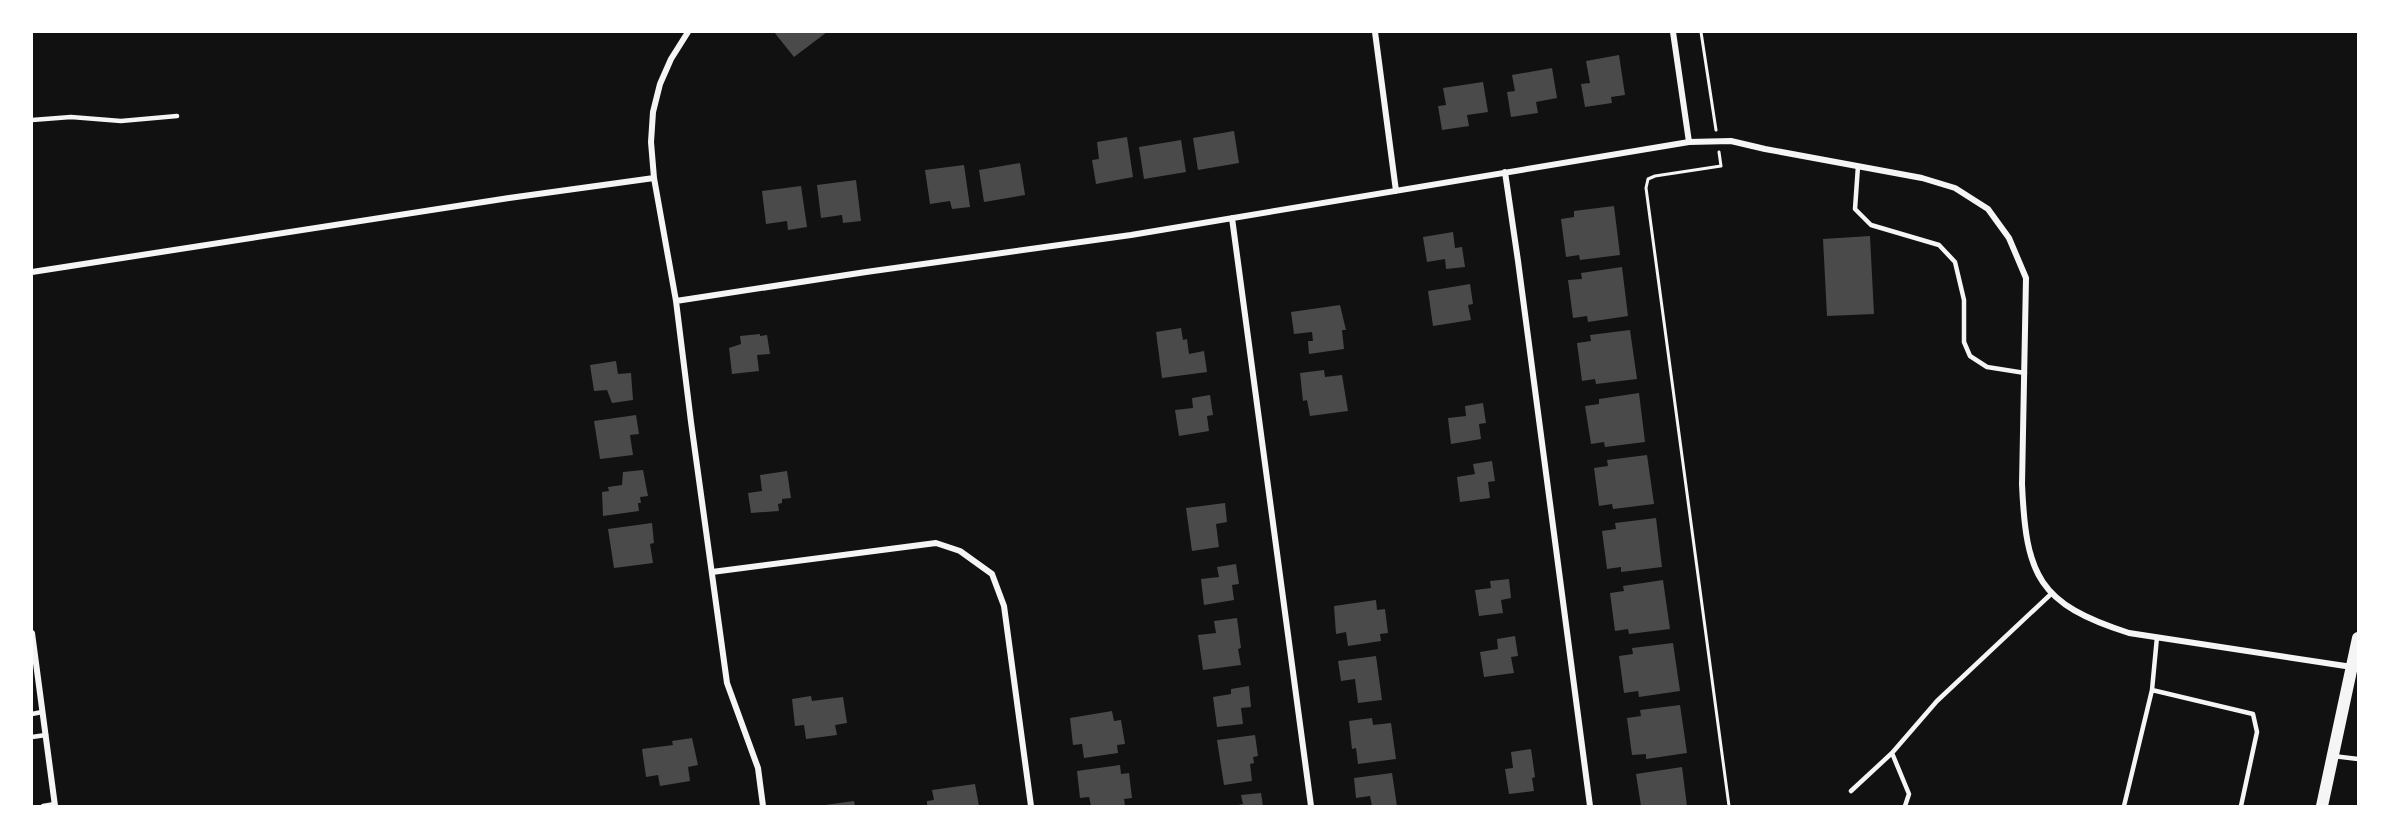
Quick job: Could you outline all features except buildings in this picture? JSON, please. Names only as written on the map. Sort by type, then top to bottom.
[{"type":"main road","points":[[2322,807],[2358,638]]},
{"type":"street","points":[[688,32],[667,67],[653,112],[651,142],[654,178],[676,301],[727,683],[758,768],[763,807]]},
{"type":"street","points":[[1375,32],[1396,190]]},
{"type":"street","points":[[1673,32],[1689,142]]},
{"type":"street","points":[[676,301],[1131,235],[1689,142],[1731,141],[1922,178],[1955,188],[1988,209],[2009,238],[2026,278],[2022,484],[2025,529],[2036,571],[2051,594],[2094,622],[2129,633],[2353,667]]},
{"type":"street","points":[[1505,172],[1590,807]]},
{"type":"street","points":[[32,272],[508,198],[654,178]]},
{"type":"street","points":[[1232,218],[1311,807]]},
{"type":"street","points":[[712,572],[936,543],[960,551],[992,574],[1004,606],[1031,807]]},
{"type":"street","points":[[32,633],[55,805]]},
{"type":"lane","points":[[32,120],[71,117],[121,121],[177,116]]},
{"type":"lane","points":[[1858,166],[1855,208],[1871,225],[1939,245],[1955,262],[1964,300],[1964,342],[1970,356],[1987,367],[2025,374]]},
{"type":"lane","points":[[1851,791],[1892,753],[1937,701],[2051,594]]},
{"type":"lane","points":[[2124,807],[2151,690],[2157,637]]},
{"type":"lane","points":[[2151,690],[2253,714],[2257,732],[2241,807]]},
{"type":"lane","points":[[32,714],[42,712]]},
{"type":"lane","points":[[32,737],[46,735]]},
{"type":"lane","points":[[1892,753],[1909,794],[1905,807]]},
{"type":"lane","points":[[2333,756],[2358,759]]},
{"type":"lane","points":[[43,807],[55,805]]},
{"type":"path","points":[[1701,32],[1721,166],[1655,176],[1648,179],[1646,188],[1729,807]]}]
